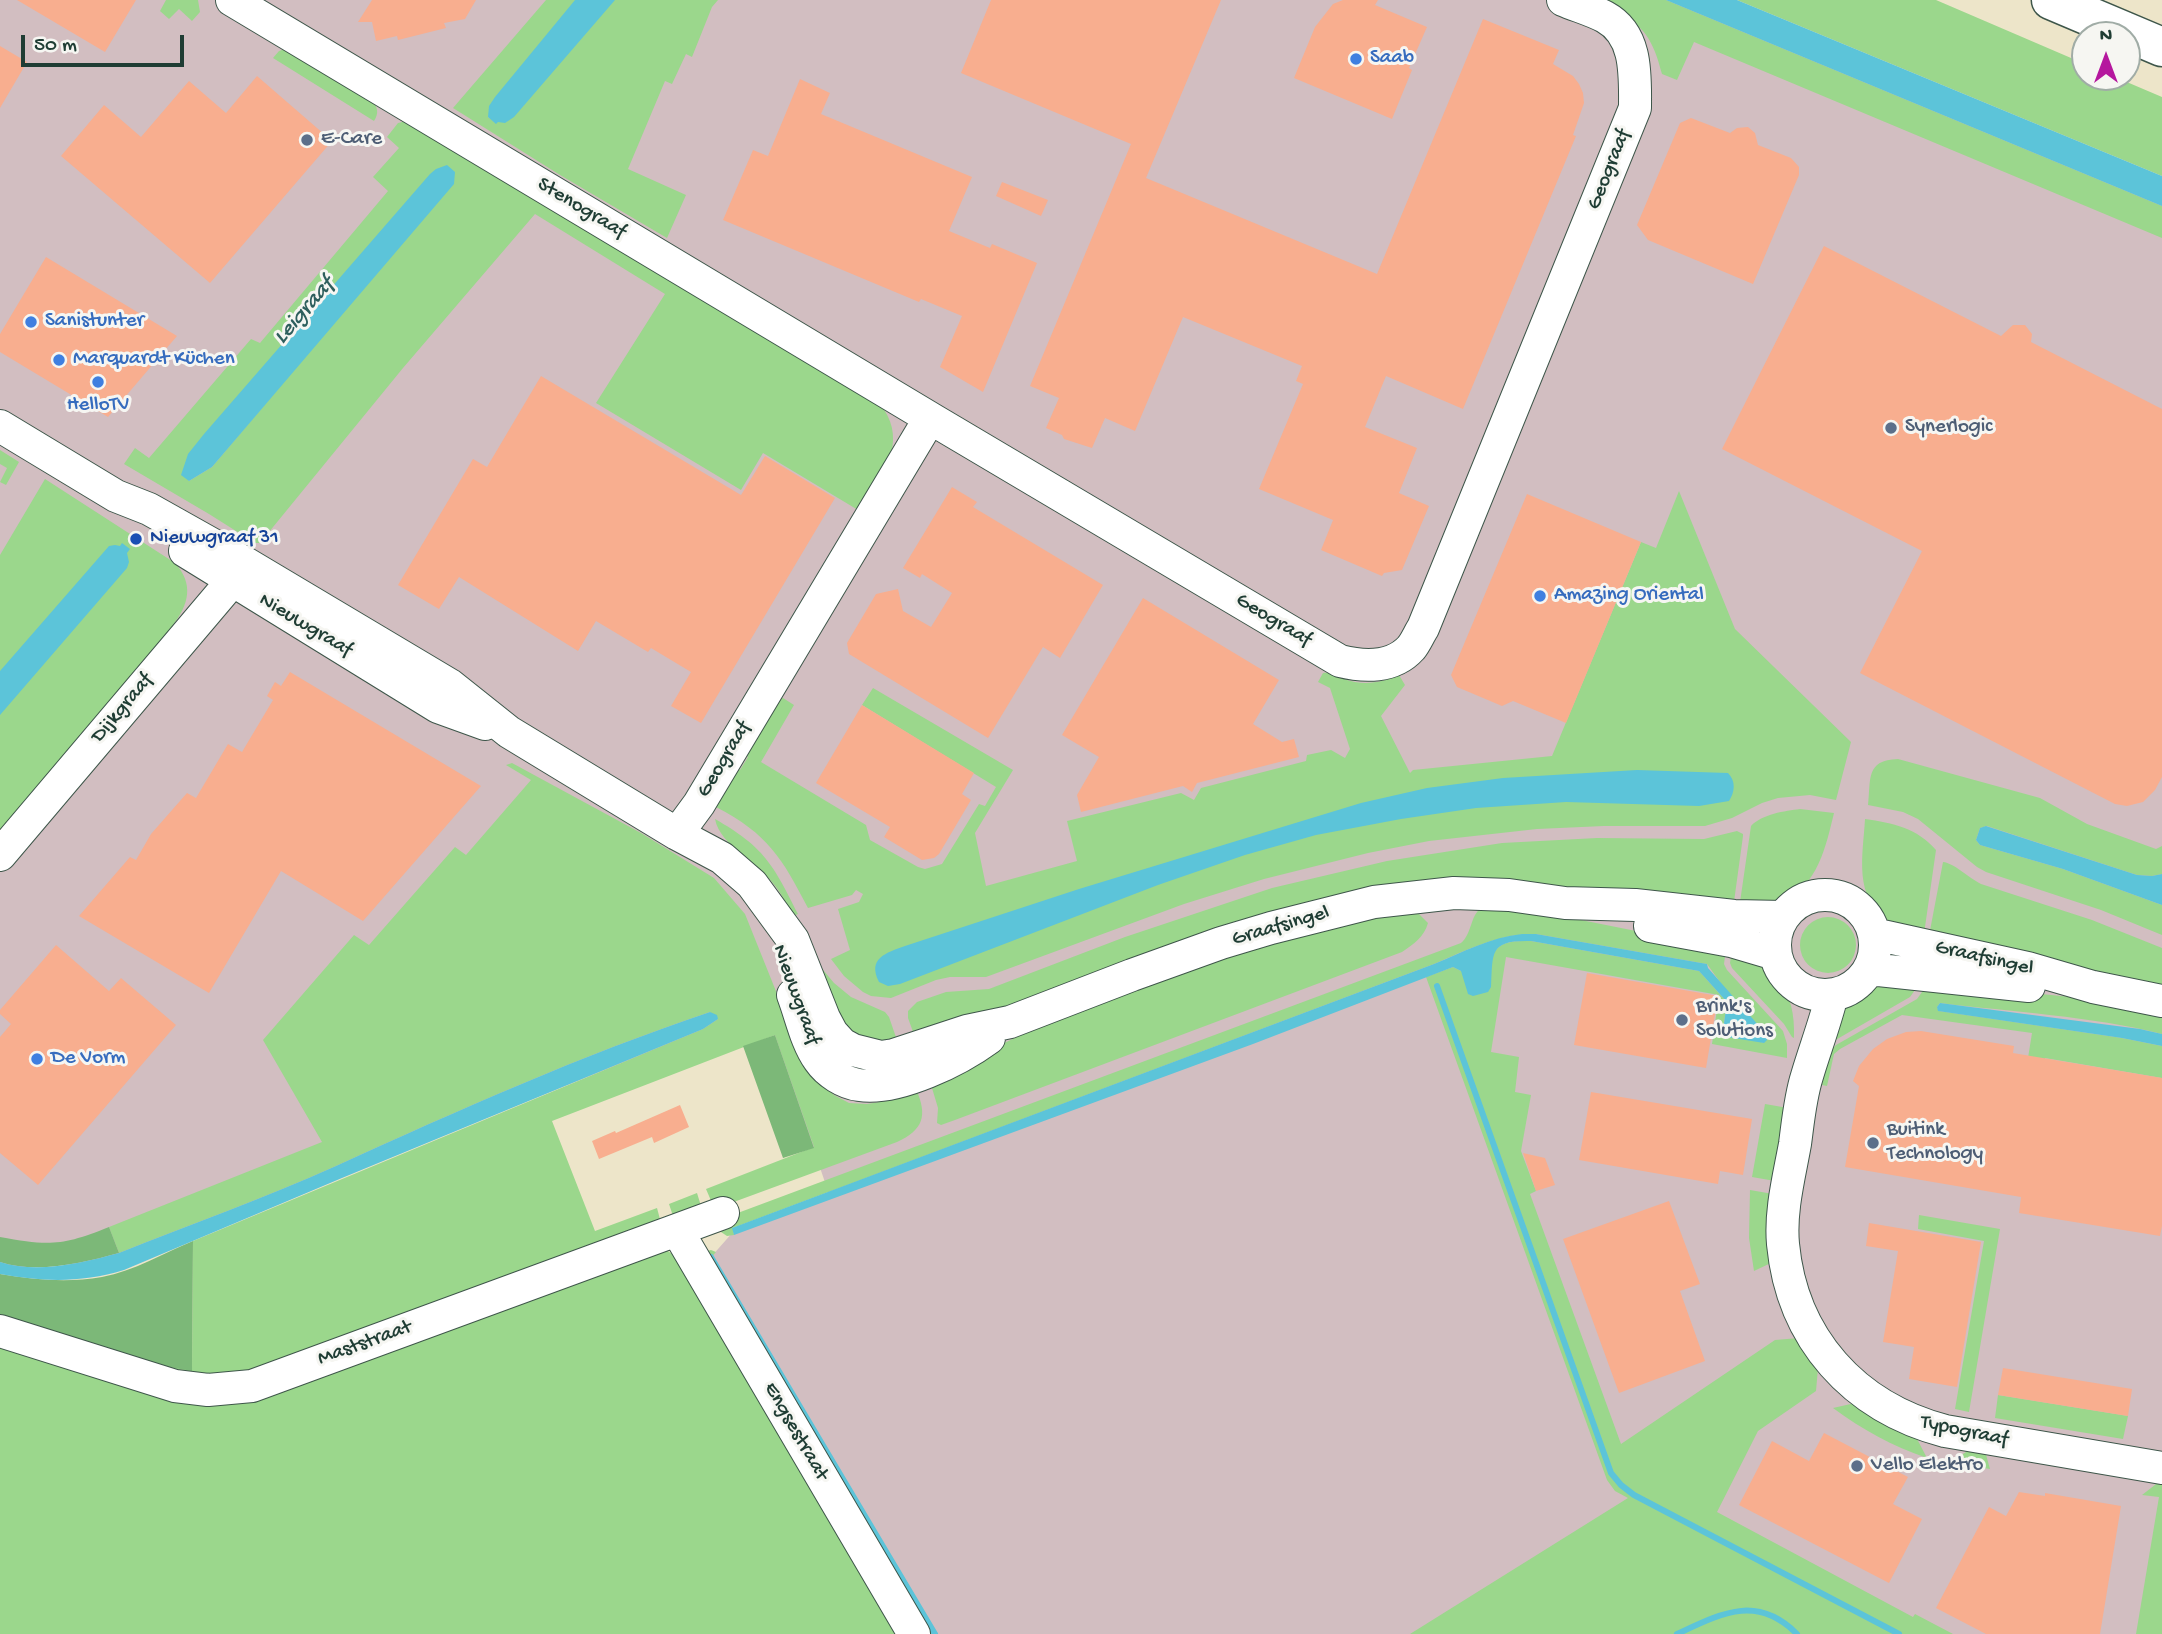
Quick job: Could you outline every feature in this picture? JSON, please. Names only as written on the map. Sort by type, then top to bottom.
[{"type":"highway","points":[[2052,0],[2162,47]]},
{"type":"street","name":"Stenograaf","points":[[232,0],[930,418]]},
{"type":"street","name":"Geograaf","points":[[677,834],[699,804],[930,418],[1340,661],[1372,666],[1400,656],[1412,647],[1423,628],[1635,108],[1634,58],[1623,33],[1607,18],[1563,0]]},
{"type":"street","name":"Nieuwgraaf","points":[[0,426],[116,496],[149,509],[239,572],[450,685],[509,733],[722,858],[752,884],[793,940],[824,1018],[842,1044],[853,1050],[881,1057],[916,1062]]},
{"type":"street","name":"Dijkgraaf","points":[[0,855],[239,572]]},
{"type":"street","name":"Graafsingel","points":[[916,1062],[967,1031],[1010,1022],[1222,943],[1374,902],[1454,893],[1509,895],[1565,903],[1635,905],[1734,916],[1783,918]]},
{"type":"street","points":[[1823,895],[1848,900],[1860,908],[1869,920],[1874,934],[1874,958],[1869,970],[1853,987],[1817,993],[1785,975],[1775,954],[1776,935],[1783,918],[1794,906],[1807,898],[1823,895]]},
{"type":"street","name":"Graafsingel","points":[[1565,903],[1630,923],[1731,941],[1775,954]]},
{"type":"street","name":"Graafsingel","points":[[1874,934],[2162,1001]]},
{"type":"street","name":"Graafsingel","points":[[1869,970],[2026,986],[2093,987]]},
{"type":"street","name":"Typograaf","points":[[1817,993],[1807,1077],[1783,1216],[1783,1242],[1787,1273],[1796,1302],[1823,1354],[1844,1378],[1891,1412],[1920,1425],[1945,1432],[2162,1468]]},
{"type":"street","name":"Maststraat","points":[[0,1331],[175,1386],[208,1390],[252,1386],[723,1213]]},
{"type":"street","name":"Engsestraat","points":[[677,1230],[914,1634]]},
{"type":"shaded area","points":[[0,0],[1701,0],[2162,192],[2162,1634],[935,1634],[711,1257],[733,1232],[830,1197],[765,1006],[127,1261],[0,1269]]},
{"type":"green space","points":[[166,0],[198,0],[200,12],[192,21],[179,9],[169,19],[160,11]]},
{"type":"green space","points":[[546,0],[582,0],[495,112],[488,117],[496,123],[506,122],[524,105],[525,94],[602,0],[718,0],[712,7],[692,57],[686,54],[672,84],[665,81],[628,169],[686,195],[667,238],[453,108]]},
{"type":"green space","points":[[1588,0],[1666,0],[2162,206],[2162,238],[1694,42],[1677,80],[1662,74],[1652,44],[1637,25],[1628,18]]},
{"type":"green space","points":[[1737,0],[1936,0],[2071,58],[2071,91],[2141,91],[2141,88],[2162,97],[2162,176]]},
{"type":"green space","points":[[285,49],[372,100],[377,110],[374,121],[273,58]]},
{"type":"green space","points":[[410,120],[880,404],[892,428],[891,454],[858,510],[763,453],[741,490],[596,403],[665,294],[535,214],[403,368],[260,543],[255,543],[124,464],[135,448],[149,458],[251,339],[260,343],[388,191],[373,177],[399,148],[387,137],[398,123]],"holes":[[[298,365],[212,467],[189,481],[183,473]]]},
{"type":"green space","points":[[0,450],[19,462],[6,485],[0,482],[7,468],[0,464]]},
{"type":"green space","points":[[45,479],[175,563],[187,586],[186,602],[173,625],[178,630],[0,839],[0,555]]},
{"type":"green space","points":[[1679,491],[1735,629],[1851,742],[1836,800],[1810,795],[1778,798],[1732,818],[1705,826],[1537,829],[1429,841],[1368,853],[1264,879],[1184,904],[986,977],[950,977],[936,980],[891,998],[871,996],[863,992],[844,976],[831,959],[850,950],[838,909],[859,902],[863,894],[856,890],[852,895],[808,908],[772,849],[749,827],[716,807],[735,767],[740,770],[748,757],[742,754],[774,700],[783,698],[794,705],[761,762],[866,825],[870,840],[918,867],[925,869],[942,864],[979,804],[985,806],[996,787],[862,705],[873,688],[1013,770],[975,833],[986,886],[1077,861],[1067,821],[1181,793],[1194,800],[1201,788],[1306,761],[1307,755],[1331,750],[1345,758],[1350,749],[1330,688],[1318,682],[1323,673],[1365,683],[1379,682],[1399,675],[1405,685],[1381,716],[1410,773],[1413,770],[1552,756],[1641,542],[1656,548]]},
{"type":"green space","points":[[1898,759],[2040,798],[2087,824],[2156,849],[2162,846],[2162,874],[2152,876],[2137,875],[1987,826],[1980,828],[1976,840],[1980,845],[2063,869],[2162,905],[2162,935],[2101,910],[1986,872],[1918,819],[1903,812],[1868,805],[1870,780],[1875,767],[1887,760]]},
{"type":"green space","points":[[512,763],[641,833],[714,878],[745,914],[808,1071],[834,1095],[849,1103],[886,1101],[916,1089],[922,1107],[918,1127],[897,1142],[731,1203],[712,1203],[706,1189],[814,1147],[775,1035],[552,1121],[595,1231],[657,1208],[661,1223],[353,1345],[211,1383],[0,1325],[0,1314],[157,1365],[192,1370],[193,1241],[703,1029],[718,1019],[710,1012],[615,1046],[282,1189],[119,1253],[109,1227],[322,1142],[263,1040],[354,935],[369,945],[455,847],[466,855],[531,780],[506,765]]},
{"type":"green space","points":[[1800,809],[1834,813],[1819,864],[1805,886],[1783,902],[1739,909],[1751,826],[1767,816]]},
{"type":"green space","points":[[715,819],[732,829],[766,858],[798,914],[793,916],[769,879],[724,838]]},
{"type":"green space","points":[[1865,819],[1904,828],[1921,836],[1936,850],[1923,941],[1888,922],[1869,900],[1862,861]]},
{"type":"green space","points":[[1737,831],[1743,836],[1733,909],[1450,880],[916,1040],[908,1018],[908,1011],[917,1002],[946,992],[989,989],[1125,937],[1272,888],[1387,861],[1502,843],[1597,838],[1704,839]]},
{"type":"green space","points":[[1943,862],[1981,884],[2092,920],[2162,948],[2162,987],[1928,941]]},
{"type":"green space","points":[[1481,908],[1546,913],[1726,949],[1724,964],[1727,970],[1783,1031],[1787,1058],[1712,1044],[1719,995],[1506,957],[1491,1052],[1519,1057],[1515,1092],[1531,1095],[1521,1151],[1536,1191],[1530,1194],[1621,1444],[1775,1340],[1799,1338],[1818,1368],[1816,1391],[1758,1431],[1717,1512],[1913,1617],[1915,1614],[1953,1634],[1410,1634],[1628,1498],[1615,1491],[1607,1480],[1426,977],[1453,967],[1461,971],[1493,955],[1500,946],[1520,941],[1699,971],[1727,1002],[1723,1030],[1764,1043],[1707,964],[1536,934],[1497,939],[733,1228],[734,1235],[727,1236],[721,1232],[720,1226],[727,1217],[1461,943]]},
{"type":"green space","points":[[1417,912],[1428,923],[1418,940],[1402,952],[955,1120],[941,1125],[937,1123],[938,1108],[929,1078],[1105,996],[1333,923]]},
{"type":"green space","points":[[1822,917],[1834,917],[1844,921],[1852,929],[1856,945],[1852,961],[1844,969],[1834,973],[1822,973],[1812,969],[1804,961],[1800,951],[1800,939],[1804,929],[1812,921]]},
{"type":"green space","points":[[1732,950],[1760,964],[1780,982],[1791,1006],[1794,1038],[1732,968]]},
{"type":"green space","points":[[819,965],[834,983],[851,997],[885,1012],[899,1046],[861,1041],[837,1022]]},
{"type":"green space","points":[[1916,981],[1915,990],[1910,997],[1832,1042],[1841,1012],[1876,986],[1884,982]]},
{"type":"green space","points":[[1922,982],[2081,998],[2162,1011],[2162,1034],[2051,1015],[1940,1003],[1937,1007],[1939,1011],[2162,1046],[2162,1078],[2045,1058],[2009,1176],[2032,1033],[1902,1015],[1834,1054],[1827,1086],[1822,1085],[1830,1052],[1836,1045],[1917,999],[1922,992]]},
{"type":"green space","points":[[775,1035],[814,1148],[783,1158],[743,1046]]},
{"type":"green space","points":[[1765,1104],[1788,1108],[1775,1181],[1752,1177]]},
{"type":"green space","points":[[1750,1190],[1773,1194],[1773,1262],[1754,1271],[1749,1238]]},
{"type":"green space","points":[[697,1193],[701,1206],[673,1216],[669,1204]]},
{"type":"green space","points":[[1919,1215],[2000,1229],[1969,1412],[1955,1409],[1984,1241],[1918,1229]]},
{"type":"green space","points":[[109,1227],[119,1253],[44,1267],[0,1262],[0,1237],[44,1243],[67,1241]]},
{"type":"green space","points":[[193,1241],[192,1371],[157,1365],[0,1314],[0,1274],[51,1280],[102,1277],[137,1266]]},
{"type":"green space","points":[[659,1245],[678,1258],[895,1634],[0,1634],[0,1342],[183,1394]]},
{"type":"green space","points":[[707,1251],[716,1252],[711,1258],[935,1634],[922,1634]]},
{"type":"green space","points":[[1998,1395],[2128,1416],[2123,1439],[1995,1418]]},
{"type":"green space","points":[[1855,1403],[1916,1437],[1927,1458],[1878,1437],[1833,1408]]},
{"type":"green space","points":[[1971,1449],[1985,1451],[1990,1469],[1950,1462]]},
{"type":"green space","points":[[2160,1481],[2162,1634],[2136,1634],[2159,1497],[2142,1495]]},
{"type":"water","points":[[575,0],[615,0],[514,117],[505,123],[496,124],[488,117],[489,106]]},
{"type":"water","points":[[1666,0],[1737,0],[2162,176],[2162,206]]},
{"type":"water","points":[[447,165],[455,172],[454,184],[212,467],[189,481],[181,475],[188,454],[204,434],[430,174]]},
{"type":"water","points":[[122,543],[130,549],[127,553],[127,568],[0,715],[0,671],[109,546],[120,546]]},
{"type":"water","points":[[1637,770],[1728,773],[1732,779],[1733,790],[1729,801],[1699,806],[1566,802],[1476,808],[1316,835],[1245,855],[1158,885],[900,984],[888,986],[879,982],[876,974],[875,967],[880,958],[905,946],[1079,889],[1361,803],[1427,788],[1503,778]]},
{"type":"water","points":[[1986,826],[2137,875],[2162,874],[2162,905],[2063,869],[1980,845],[1976,840],[1980,828]]},
{"type":"water","points":[[1522,934],[1536,934],[1707,964],[1767,1035],[1767,1040],[1764,1043],[1727,1037],[1723,1030],[1727,1002],[1699,971],[1531,941],[1517,941],[1500,946],[1496,950],[1488,992],[1473,996],[1468,994],[1461,971],[1453,967],[1253,1044],[734,1235],[732,1228],[1477,946]]},
{"type":"water","points":[[1940,1003],[2140,1029],[2162,1034],[2162,1046],[1938,1011]]},
{"type":"water","points":[[710,1012],[717,1015],[718,1019],[703,1029],[124,1270],[62,1280],[0,1274],[0,1262],[44,1267],[119,1253],[309,1178],[568,1065]]},
{"type":"building","points":[[17,0],[136,0],[105,52]]},
{"type":"building","points":[[372,0],[476,0],[465,19],[444,23],[446,28],[398,40],[397,36],[376,41],[372,22],[358,22]]},
{"type":"building","points":[[991,0],[1221,0],[1146,178],[1377,274],[1483,19],[1559,50],[1553,64],[1573,76],[1583,93],[1584,103],[1573,135],[1576,136],[1463,409],[1386,376],[1365,427],[1417,448],[1399,493],[1429,506],[1402,570],[1384,573],[1382,576],[1321,550],[1333,520],[1259,489],[1303,384],[1296,381],[1302,366],[1183,317],[1135,431],[1105,418],[1092,448],[1064,439],[1062,435],[1046,428],[1059,398],[1030,386],[1131,144],[961,73]]},
{"type":"building","points":[[1343,0],[1378,0],[1375,5],[1427,27],[1409,68],[1412,70],[1392,119],[1294,78],[1315,27],[1333,4]]},
{"type":"building","points":[[0,46],[27,62],[0,108]]},
{"type":"building","points":[[257,76],[332,141],[210,283],[61,156],[104,105],[141,137],[189,81],[226,113]]},
{"type":"building","points":[[800,79],[830,93],[821,114],[972,177],[949,231],[990,248],[992,244],[1037,263],[983,392],[940,367],[962,316],[921,299],[919,302],[723,220],[753,150],[768,156]]},
{"type":"building","points":[[1691,118],[1730,133],[1737,128],[1748,127],[1755,133],[1758,145],[1791,158],[1799,167],[1799,175],[1753,284],[1648,240],[1637,225],[1680,123]]},
{"type":"building","points":[[1002,182],[1048,200],[1041,216],[996,196]]},
{"type":"building","points":[[1824,246],[2001,336],[2013,325],[2025,325],[2032,334],[2031,342],[2162,409],[2162,777],[2155,790],[2143,802],[2127,806],[2115,804],[1860,673],[1922,551],[1722,449]]},
{"type":"building","points":[[46,257],[177,336],[108,417],[0,352],[0,334]]},
{"type":"building","points":[[541,376],[741,495],[765,456],[835,498],[701,723],[671,706],[691,672],[651,648],[648,652],[596,621],[578,651],[459,577],[439,609],[398,585],[473,459],[487,467]]},
{"type":"building","points":[[952,487],[977,502],[973,507],[1103,585],[1060,658],[1043,647],[988,738],[849,654],[847,643],[876,594],[898,589],[903,611],[931,627],[952,593],[922,574],[920,578],[903,568]]},
{"type":"building","points":[[1527,494],[1641,542],[1566,723],[1513,701],[1502,706],[1457,687],[1451,675]]},
{"type":"building","points":[[1143,598],[1279,680],[1253,724],[1282,742],[1294,739],[1299,757],[1197,783],[1192,792],[1183,786],[1081,812],[1077,795],[1099,757],[1062,735]]},
{"type":"building","points":[[290,672],[481,786],[363,921],[281,871],[209,993],[79,916],[130,857],[136,860],[151,834],[187,793],[196,798],[228,744],[242,752],[273,700],[267,696],[275,682],[281,686]]},
{"type":"building","points":[[862,705],[974,773],[962,794],[971,800],[934,858],[922,860],[884,837],[890,827],[816,783]]},
{"type":"building","points":[[56,945],[109,991],[121,978],[176,1025],[38,1185],[0,1153],[0,1037],[11,1024],[0,1014],[0,1010]]},
{"type":"building","points":[[1587,973],[1718,996],[1706,1068],[1574,1045]]},
{"type":"building","points":[[1921,1031],[2014,1046],[2013,1053],[2162,1078],[2160,1236],[2019,1213],[2021,1197],[1845,1167],[1859,1086],[1853,1081],[1859,1066],[1873,1049],[1887,1039],[1906,1032]]},
{"type":"building","points":[[1591,1092],[1752,1119],[1743,1175],[1720,1171],[1718,1184],[1579,1160]]},
{"type":"building","points":[[680,1105],[689,1127],[654,1143],[652,1137],[599,1159],[592,1141]]},
{"type":"building","points":[[1523,1153],[1545,1158],[1555,1185],[1536,1191]]},
{"type":"building","points":[[1669,1201],[1700,1284],[1680,1291],[1705,1361],[1619,1393],[1563,1239]]},
{"type":"building","points":[[1869,1223],[1981,1242],[1957,1387],[1909,1379],[1914,1347],[1883,1342],[1898,1251],[1866,1246]]},
{"type":"building","points":[[2003,1368],[2132,1389],[2128,1416],[1998,1395]]},
{"type":"building","points":[[1824,1433],[1908,1477],[1893,1504],[1922,1519],[1889,1583],[1739,1505],[1772,1441],[1809,1461]]},
{"type":"building","points":[[2019,1492],[2045,1496],[2045,1493],[2121,1506],[2100,1634],[1986,1634],[1936,1608],[1989,1507],[2006,1516]]},
{"type":"waterway","points":[[1437,986],[1611,1473],[1634,1495],[1899,1634]]},
{"type":"waterway","points":[[711,1257],[935,1634]]},
{"type":"waterway","points":[[1677,1634],[1724,1614],[1739,1611],[1768,1614],[1797,1634]]},
{"type":"place","name":"Saab","points":[[1356,59]]},
{"type":"place","name":"E-Care","points":[[307,140]]},
{"type":"place","name":"Sanistunter","points":[[31,322]]},
{"type":"place","name":"Marquardt Küchen","points":[[59,360]]},
{"type":"place","name":"HelloTV","points":[[98,382]]},
{"type":"place","name":"Synerlogic","points":[[1891,428]]},
{"type":"place","name":"Nieuwgraaf 31","points":[[136,539]]},
{"type":"place","name":"Amazing Oriental","points":[[1540,596]]},
{"type":"place","name":"Brink's Solutions","points":[[1682,1020]]},
{"type":"place","name":"De Vorm","points":[[37,1059]]},
{"type":"place","name":"Buitink Technology","points":[[1873,1143]]},
{"type":"place","name":"Vello Elektro","points":[[1857,1466]]},
{"type":"water label","name":"Leigraaf","points":[[305,312]]}]
